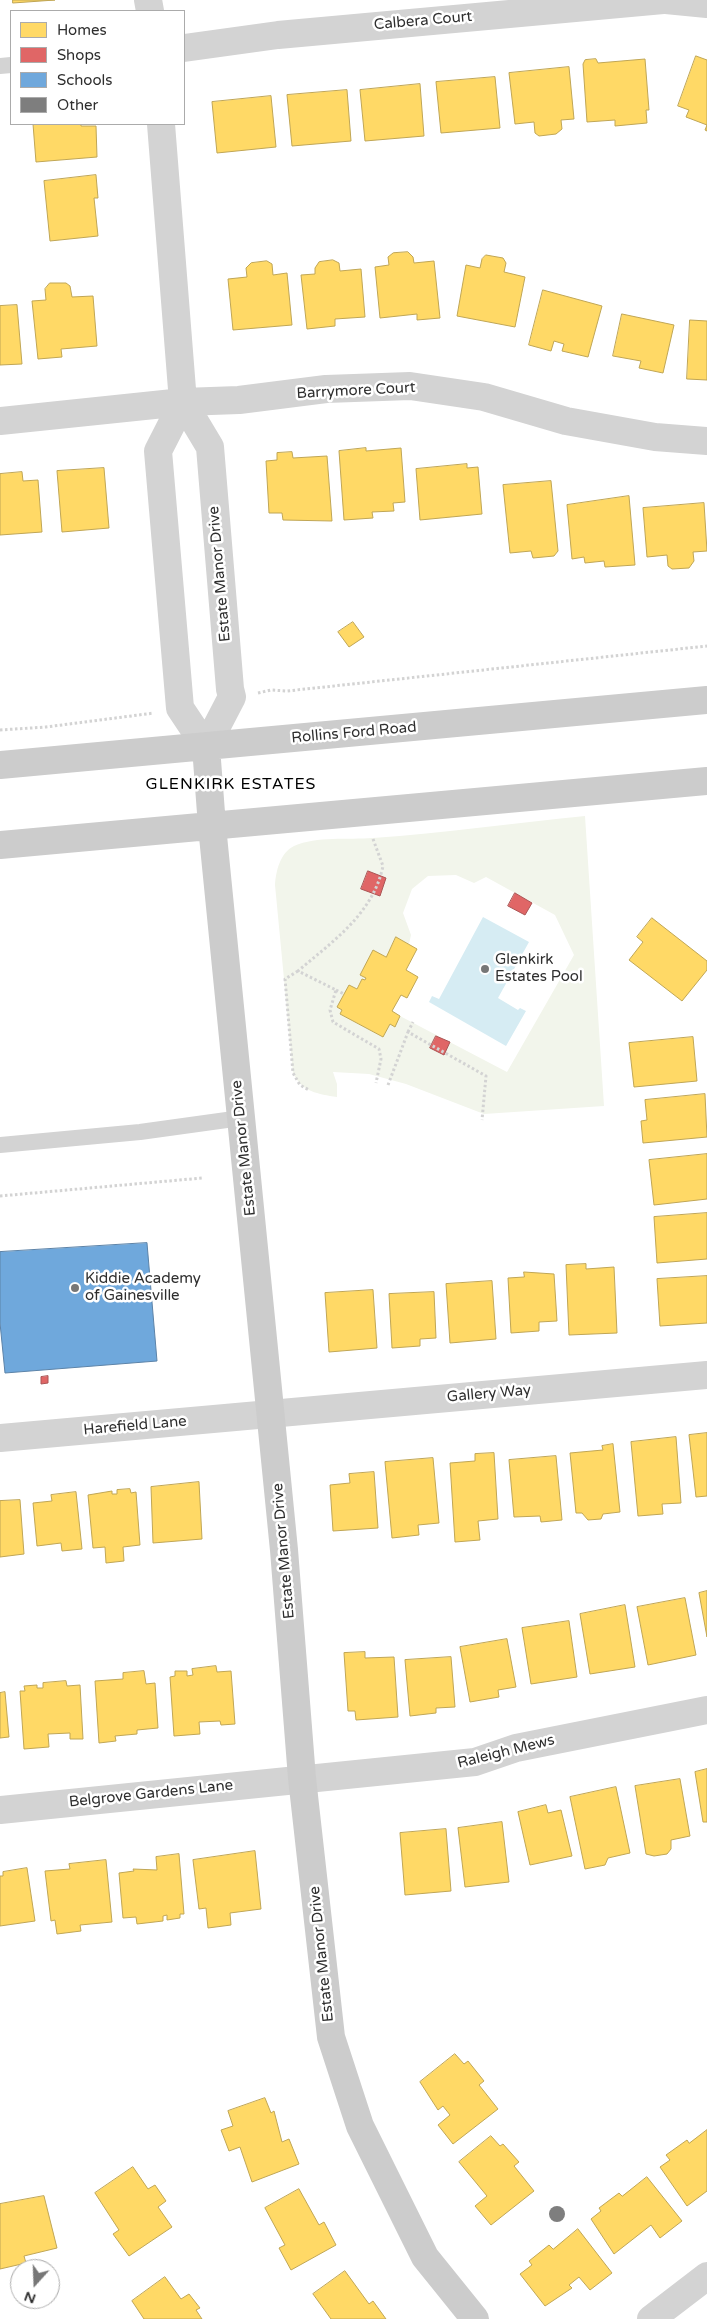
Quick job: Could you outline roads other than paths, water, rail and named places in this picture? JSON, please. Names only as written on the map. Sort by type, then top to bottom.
[{"type":"street","name":"Calbera Court","points":[[185,48],[278,35],[665,0],[707,4]]},
{"type":"street","name":"Estate Manor Drive","points":[[160,125],[184,402],[210,446],[232,698],[206,747]]},
{"type":"street","name":"Barrymore Court","points":[[0,421],[184,402],[239,400],[326,390],[410,386],[484,397],[566,421],[655,437],[707,441]]},
{"type":"street","name":"Estate Manor Drive","points":[[184,402],[158,451],[180,708],[206,747],[212,826],[284,1550],[302,1778],[331,2037],[360,2126],[425,2257],[475,2319]]},
{"type":"street","name":"Rollins Ford Road","points":[[0,764],[206,747],[707,700]]},
{"type":"street","points":[[0,845],[707,781]]},
{"type":"street","name":"Gallery Way","points":[[270,1414],[707,1375]]},
{"type":"street","name":"Harefield Lane","points":[[0,1438],[270,1414]]},
{"type":"street","name":"Raleigh Mews","points":[[302,1778],[475,1762],[516,1748],[707,1710]]},
{"type":"street","name":"Belgrove Gardens Lane","points":[[0,1810],[302,1778]]},
{"type":"street","points":[[651,2319],[707,2276]]},
{"type":"lane","points":[[0,1146],[140,1132],[241,1118]]},
{"type":"water","name":"Glenkirk Estates Pool","points":[[483,917],[529,942],[498,998],[518,1010],[520,1008],[526,1011],[506,1046],[429,1002],[432,996],[439,999]]},
{"type":"place","name":"Glenkirk Estates Pool","points":[[485,969]]},
{"type":"place","name":"Kiddie Academy of Gainesville","points":[[75,1288]]},
{"type":"district","name":"GLENKIRK ESTATES","points":[[231,785]]}]
